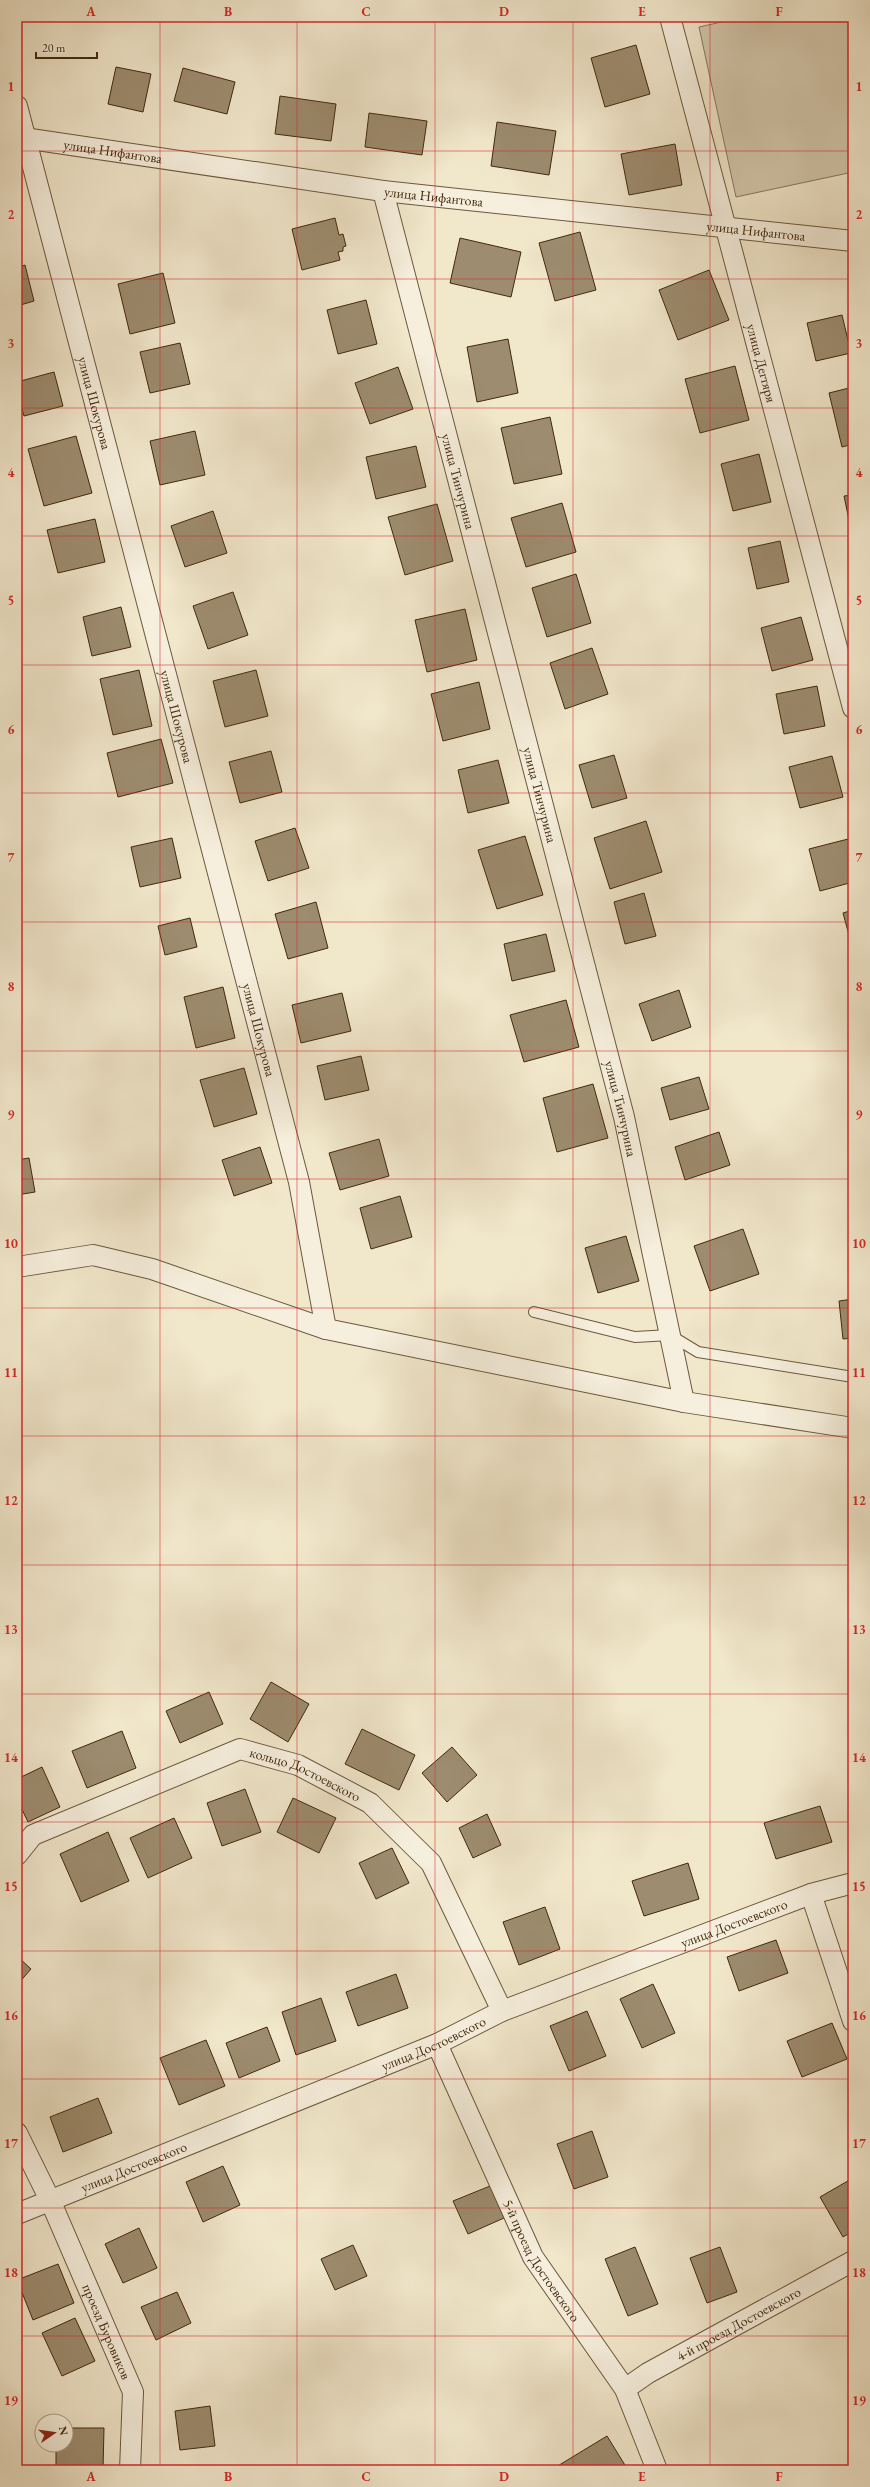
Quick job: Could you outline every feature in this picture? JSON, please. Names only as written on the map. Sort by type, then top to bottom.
[{"type":"street","name":"улица Дегтяря","points":[[670,17],[727,227],[853,708]]},
{"type":"street","name":"улица Шокурова","points":[[17,106],[21,137],[298,1182],[326,1329]]},
{"type":"street","name":"улица Нифантова","points":[[21,137],[383,191],[853,241]]},
{"type":"street","name":"улица Тинчурина","points":[[383,191],[624,1117],[684,1402]]},
{"type":"street","points":[[17,1267],[93,1255],[152,1269],[326,1329],[684,1402],[853,1428]]},
{"type":"street","name":"кольцо Достоевского","points":[[17,1856],[33,1835],[240,1749],[298,1765],[370,1803],[430,1863],[502,2010]]},
{"type":"street","name":"улица Достоевского","points":[[17,2214],[437,2044],[502,2010],[811,1894],[853,1883]]},
{"type":"street","points":[[811,1894],[853,2021]]},
{"type":"street","name":"5-й проезд Достоевского","points":[[437,2044],[533,2258],[625,2390],[657,2470]]},
{"type":"street","points":[[17,2132],[50,2200]]},
{"type":"street","name":"проезд Буровиков","points":[[50,2200],[133,2392],[130,2470]]},
{"type":"street","name":"4-й проезд Достоевского","points":[[625,2390],[648,2373],[853,2261]]},
{"type":"lane","points":[[534,1312],[635,1337],[670,1335],[698,1352],[853,1377]]},
{"type":"shaded area","points":[[744,17],[853,17],[853,172],[736,197],[699,27]]},
{"type":"building","points":[[566,17],[574,17],[570,21]]},
{"type":"building","points":[[636,45],[650,94],[605,107],[591,58]]},
{"type":"building","points":[[116,67],[151,74],[143,112],[108,104]]},
{"type":"building","points":[[183,68],[235,82],[227,114],[174,101]]},
{"type":"building","points":[[280,96],[336,104],[331,141],[275,134]]},
{"type":"building","points":[[369,113],[427,121],[422,155],[365,147]]},
{"type":"building","points":[[497,122],[556,131],[549,175],[491,166]]},
{"type":"building","points":[[675,144],[682,185],[629,195],[621,154]]},
{"type":"building","points":[[335,218],[339,235],[343,234],[346,246],[343,247],[343,251],[338,252],[340,260],[302,270],[292,229]]},
{"type":"building","points":[[580,232],[596,290],[555,301],[539,243]]},
{"type":"building","points":[[460,238],[521,252],[511,297],[450,283]]},
{"type":"building","points":[[25,265],[34,301],[17,306],[17,268]]},
{"type":"building","points":[[709,270],[729,320],[678,340],[659,290]]},
{"type":"building","points":[[163,273],[175,323],[130,334],[118,284]]},
{"type":"building","points":[[366,300],[377,344],[338,354],[327,310]]},
{"type":"building","points":[[842,315],[851,353],[816,361],[807,323]]},
{"type":"building","points":[[508,339],[518,393],[477,402],[467,347]]},
{"type":"building","points":[[180,343],[190,384],[150,393],[140,352]]},
{"type":"building","points":[[735,366],[749,420],[700,433],[685,379]]},
{"type":"building","points":[[398,367],[413,409],[370,424],[355,383]]},
{"type":"building","points":[[54,372],[63,406],[24,416],[17,392],[17,382]]},
{"type":"building","points":[[853,387],[853,444],[842,447],[829,393]]},
{"type":"building","points":[[550,417],[562,474],[514,484],[501,428]]},
{"type":"building","points":[[195,431],[205,475],[160,485],[150,441]]},
{"type":"building","points":[[76,436],[92,493],[44,506],[28,449]]},
{"type":"building","points":[[416,446],[426,487],[376,499],[366,457]]},
{"type":"building","points":[[759,454],[771,502],[733,511],[721,464]]},
{"type":"building","points":[[853,495],[853,539],[844,496]]},
{"type":"building","points":[[562,503],[576,552],[526,567],[511,518]]},
{"type":"building","points":[[437,504],[453,561],[405,575],[388,517]]},
{"type":"building","points":[[213,511],[227,553],[185,567],[171,526]]},
{"type":"building","points":[[95,519],[105,562],[58,573],[47,530]]},
{"type":"building","points":[[780,541],[789,582],[757,589],[748,548]]},
{"type":"building","points":[[576,574],[591,623],[547,637],[532,588]]},
{"type":"building","points":[[233,592],[248,635],[208,649],[193,606]]},
{"type":"building","points":[[121,607],[131,647],[92,656],[83,617]]},
{"type":"building","points":[[465,609],[477,660],[427,672],[415,620]]},
{"type":"building","points":[[801,617],[813,660],[772,671],[761,628]]},
{"type":"building","points":[[592,648],[608,694],[565,709],[550,663]]},
{"type":"building","points":[[139,670],[152,726],[113,735],[100,679]]},
{"type":"building","points":[[256,670],[268,716],[225,727],[213,681]]},
{"type":"building","points":[[479,682],[490,729],[443,741],[431,694]]},
{"type":"building","points":[[817,686],[825,726],[784,734],[776,694]]},
{"type":"building","points":[[161,739],[173,783],[118,797],[107,753]]},
{"type":"building","points":[[271,751],[282,792],[240,803],[229,762]]},
{"type":"building","points":[[614,755],[627,798],[592,808],[579,765]]},
{"type":"building","points":[[832,756],[843,797],[800,808],[789,767]]},
{"type":"building","points":[[498,760],[509,803],[468,813],[458,770]]},
{"type":"building","points":[[646,821],[662,872],[610,889],[594,838]]},
{"type":"building","points":[[295,828],[309,868],[268,881],[255,841]]},
{"type":"building","points":[[525,836],[543,895],[497,909],[478,850]]},
{"type":"building","points":[[172,838],[181,878],[140,887],[131,847]]},
{"type":"building","points":[[852,838],[853,882],[820,891],[809,849]]},
{"type":"building","points":[[644,893],[656,936],[625,944],[614,902]]},
{"type":"building","points":[[316,902],[328,948],[288,959],[275,914]]},
{"type":"building","points":[[853,910],[853,938],[850,939],[843,913]]},
{"type":"building","points":[[190,918],[197,947],[165,955],[158,926]]},
{"type":"building","points":[[546,934],[555,971],[512,981],[504,944]]},
{"type":"building","points":[[223,987],[235,1038],[196,1048],[184,997]]},
{"type":"building","points":[[679,990],[691,1027],[652,1041],[639,1004]]},
{"type":"building","points":[[342,993],[351,1031],[301,1043],[292,1005]]},
{"type":"building","points":[[566,1000],[579,1047],[524,1062],[510,1015]]},
{"type":"building","points":[[361,1056],[369,1090],[325,1100],[317,1066]]},
{"type":"building","points":[[244,1068],[257,1114],[214,1127],[200,1080]]},
{"type":"building","points":[[699,1077],[709,1109],[670,1120],[661,1088]]},
{"type":"building","points":[[593,1084],[608,1138],[557,1152],[543,1098]]},
{"type":"building","points":[[719,1132],[730,1165],[685,1180],[675,1147]]},
{"type":"building","points":[[379,1139],[389,1176],[340,1190],[329,1153]]},
{"type":"building","points":[[260,1147],[272,1183],[234,1196],[222,1160]]},
{"type":"building","points":[[29,1158],[35,1192],[17,1195],[17,1160]]},
{"type":"building","points":[[400,1196],[412,1237],[371,1249],[360,1208]]},
{"type":"building","points":[[743,1229],[759,1274],[710,1291],[694,1246]]},
{"type":"building","points":[[626,1236],[639,1281],[598,1293],[585,1248]]},
{"type":"building","points":[[853,1299],[853,1338],[843,1339],[839,1301]]},
{"type":"building","points":[[271,1682],[309,1704],[288,1742],[250,1719]]},
{"type":"building","points":[[209,1692],[223,1724],[180,1743],[166,1711]]},
{"type":"building","points":[[362,1729],[415,1755],[399,1790],[345,1764]]},
{"type":"building","points":[[122,1731],[136,1768],[87,1788],[72,1751]]},
{"type":"building","points":[[452,1747],[477,1775],[447,1802],[422,1773]]},
{"type":"building","points":[[42,1767],[60,1807],[28,1822],[17,1799],[17,1779]]},
{"type":"building","points":[[245,1789],[261,1832],[222,1846],[207,1803]]},
{"type":"building","points":[[293,1798],[336,1818],[319,1853],[277,1832]]},
{"type":"building","points":[[820,1806],[832,1842],[776,1859],[764,1823]]},
{"type":"building","points":[[487,1814],[501,1845],[473,1858],[459,1828]]},
{"type":"building","points":[[174,1818],[192,1858],[148,1878],[130,1838]]},
{"type":"building","points":[[108,1832],[129,1881],[81,1902],[60,1854]]},
{"type":"building","points":[[392,1848],[409,1883],[376,1899],[359,1863]]},
{"type":"building","points":[[688,1863],[699,1899],[644,1916],[632,1881]]},
{"type":"building","points":[[545,1907],[560,1949],[519,1965],[503,1922]]},
{"type":"building","points":[[776,1940],[788,1973],[739,1991],[727,1957]]},
{"type":"building","points":[[17,1956],[31,1969],[17,1985]]},
{"type":"building","points":[[396,1974],[408,2008],[358,2026],[346,1992]]},
{"type":"building","points":[[653,1984],[675,2033],[642,2048],[620,1999]]},
{"type":"building","points":[[321,1998],[336,2041],[296,2055],[282,2012]]},
{"type":"building","points":[[587,2011],[606,2056],[569,2071],[550,2026]]},
{"type":"building","points":[[832,2023],[847,2059],[802,2077],[787,2041]]},
{"type":"building","points":[[267,2027],[280,2061],[239,2078],[226,2043]]},
{"type":"building","points":[[206,2040],[225,2086],[179,2105],[160,2058]]},
{"type":"building","points":[[98,2098],[112,2133],[63,2152],[50,2117]]},
{"type":"building","points":[[592,2131],[608,2177],[574,2189],[557,2144]]},
{"type":"building","points":[[223,2166],[240,2205],[203,2222],[186,2182]]},
{"type":"building","points":[[853,2178],[853,2231],[843,2237],[820,2197]]},
{"type":"building","points":[[490,2186],[504,2218],[468,2234],[453,2201]]},
{"type":"building","points":[[139,2228],[157,2268],[123,2283],[105,2244]]},
{"type":"building","points":[[353,2245],[367,2276],[335,2290],[321,2259]]},
{"type":"building","points":[[635,2247],[658,2304],[628,2316],[605,2259]]},
{"type":"building","points":[[720,2247],[737,2292],[707,2303],[690,2258]]},
{"type":"building","points":[[58,2264],[74,2303],[33,2320],[17,2280]]},
{"type":"building","points":[[177,2292],[191,2323],[156,2340],[141,2307]]},
{"type":"building","points":[[75,2318],[95,2361],[62,2376],[42,2333]]},
{"type":"building","points":[[210,2406],[215,2446],[180,2450],[175,2411]]},
{"type":"building","points":[[74,2428],[104,2428],[103,2470],[56,2470],[56,2453],[74,2453]]},
{"type":"building","points":[[607,2436],[628,2470],[558,2470],[556,2467]]}]
